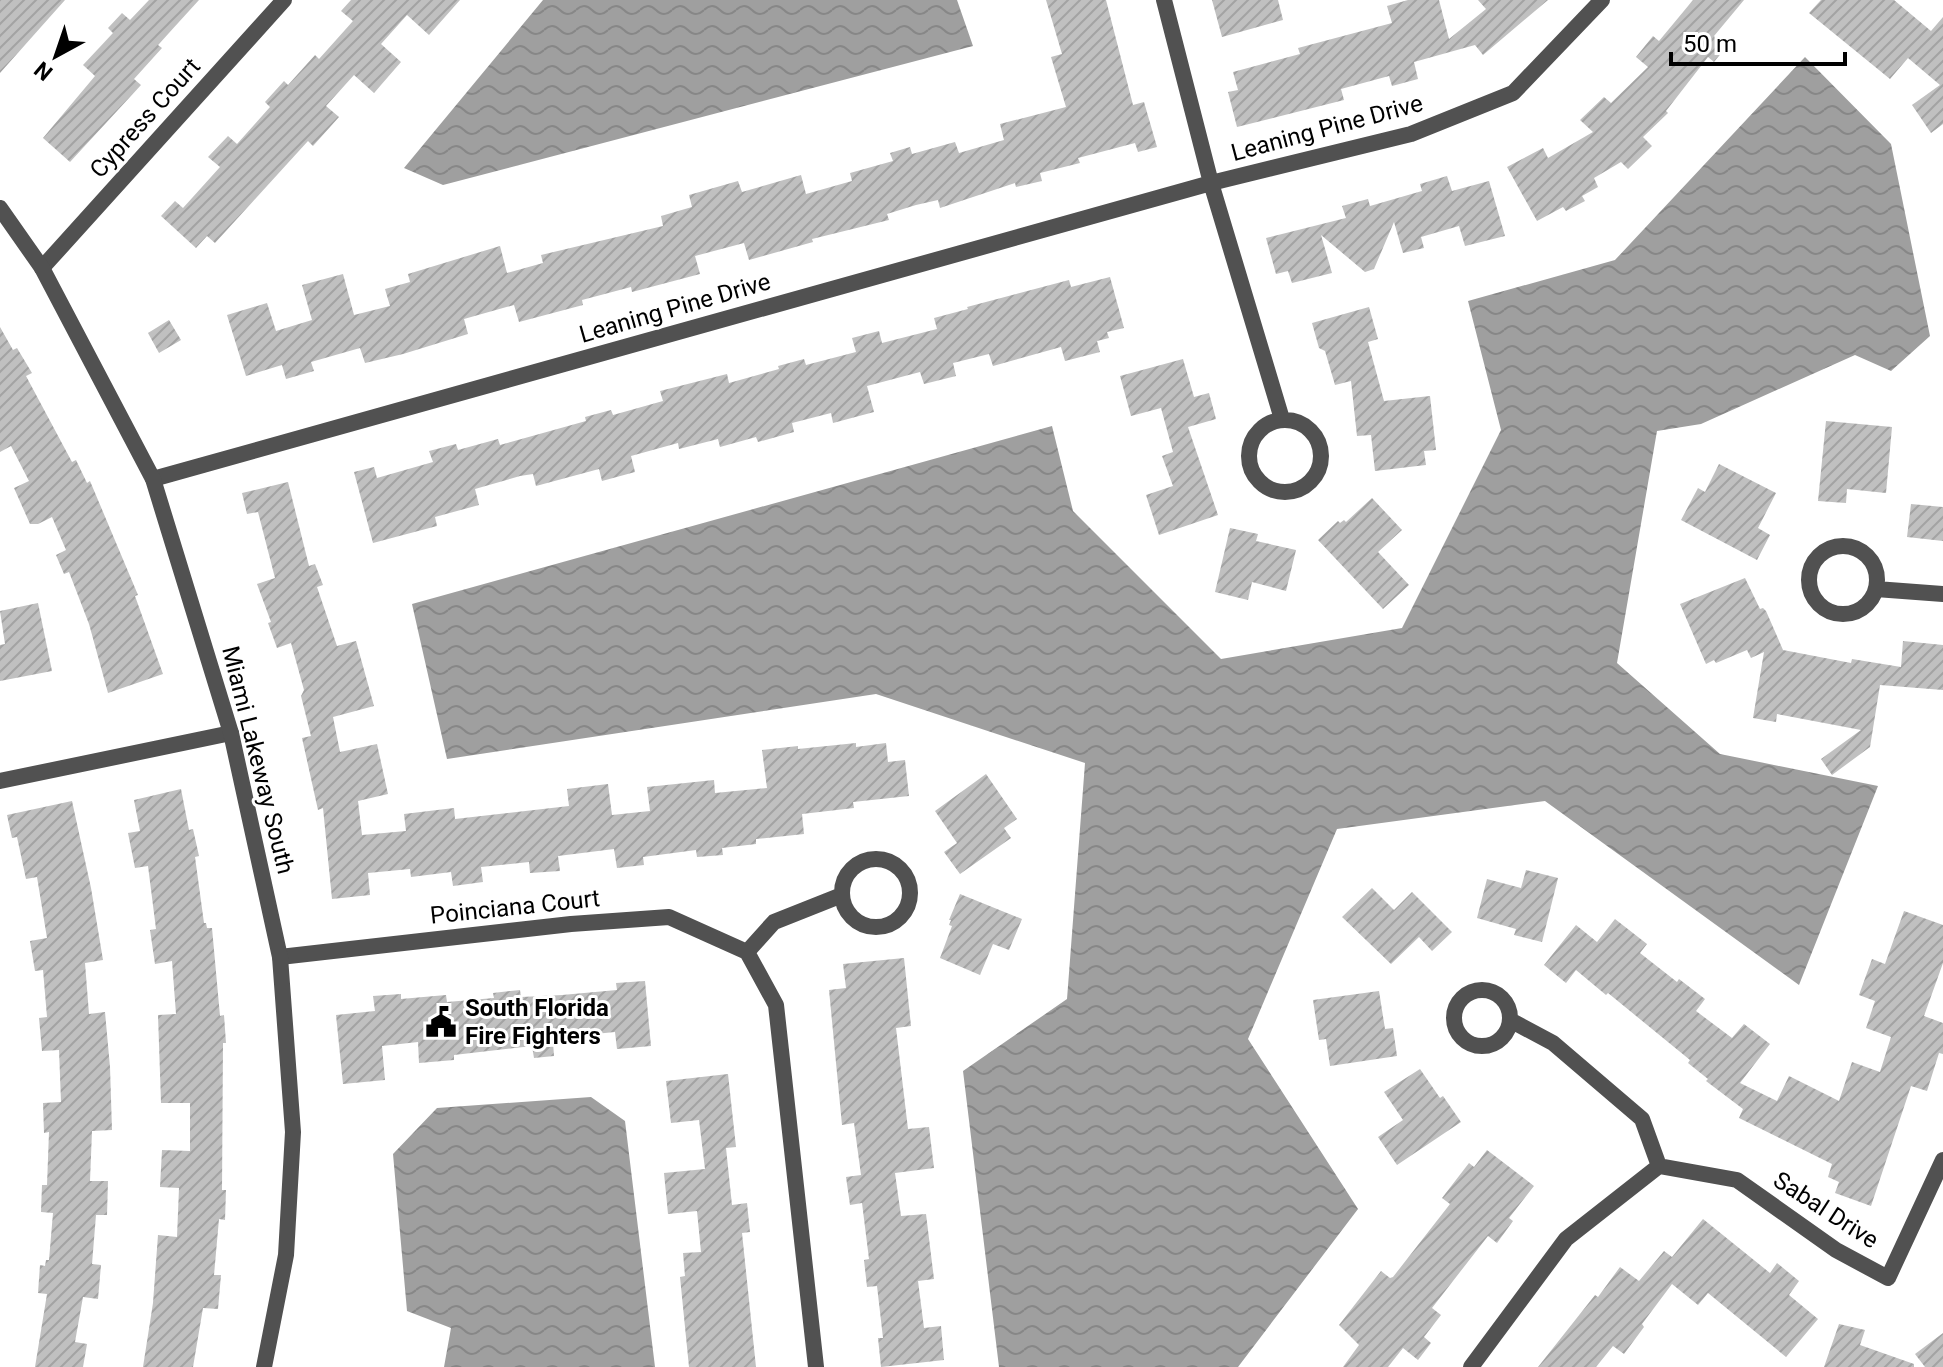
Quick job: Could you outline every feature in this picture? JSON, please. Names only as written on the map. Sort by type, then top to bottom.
[{"type":"street","name":"Cypress Court","points":[[42,268],[284,0]]},
{"type":"street","name":"Leaning Pine Drive","points":[[1164,0],[1211,183],[1282,419]]},
{"type":"street","name":"Leaning Pine Drive","points":[[153,479],[1211,183],[1411,134],[1513,93],[1602,0]]},
{"type":"street","name":"Miami Lakeway South","points":[[0,208],[42,268],[153,479],[231,733],[280,957],[293,1132],[286,1255],[264,1367]]},
{"type":"street","points":[[1282,419],[1293,420],[1313,432],[1321,453],[1317,475],[1300,490],[1288,492],[1266,487],[1257,480],[1248,459],[1253,437],[1261,428],[1282,419]]},
{"type":"street","points":[[1852,547],[1870,559],[1875,568],[1876,589],[1864,607],[1844,614],[1833,612],[1824,608],[1811,591],[1810,570],[1814,560],[1831,548],[1852,547]]},
{"type":"street","points":[[1876,589],[1943,594]]},
{"type":"street","points":[[0,781],[231,733]]},
{"type":"street","points":[[874,858],[895,864],[903,871],[911,891],[904,913],[885,927],[861,924],[851,917],[842,895],[843,884],[854,866],[874,858]]},
{"type":"street","points":[[816,1367],[776,1005],[747,952],[774,922],[842,895]]},
{"type":"street","name":"Poinciana Court","points":[[280,957],[571,924],[669,917],[747,952]]},
{"type":"street","points":[[1471,1367],[1566,1239],[1659,1166],[1642,1119],[1553,1043],[1510,1020]]},
{"type":"street","name":"Sabal Drive","points":[[1659,1166],[1737,1180],[1836,1250],[1888,1278],[1943,1160]]},
{"type":"water","points":[[543,0],[957,0],[973,46],[443,185],[404,168]]},
{"type":"water","points":[[1805,57],[1891,144],[1930,336],[1891,371],[1855,355],[1701,424],[1657,431],[1617,663],[1720,754],[1878,786],[1799,985],[1545,801],[1337,829],[1248,1039],[1358,1209],[1238,1367],[999,1367],[963,1071],[1067,999],[1085,763],[876,694],[447,759],[412,604],[1052,426],[1073,511],[1221,659],[1402,628],[1501,430],[1468,301],[1615,260]]},
{"type":"water","points":[[591,1097],[625,1121],[655,1367],[444,1367],[451,1328],[407,1311],[393,1154],[437,1108]]},
{"type":"building","points":[[0,0],[65,0],[0,73]]},
{"type":"building","points":[[149,0],[199,0],[158,45],[162,48],[134,79],[141,85],[70,162],[43,138],[95,76],[83,65],[113,33],[108,28],[122,13],[130,20]]},
{"type":"building","points":[[351,0],[460,0],[429,35],[407,15],[381,44],[401,62],[374,93],[354,75],[326,106],[339,117],[313,146],[308,141],[215,243],[207,236],[196,248],[161,216],[175,201],[183,208],[220,167],[208,157],[228,136],[237,144],[270,107],[265,102],[284,81],[288,85],[315,55],[319,59],[353,21],[341,11]]},
{"type":"building","points":[[1046,0],[1106,0],[1133,105],[1144,102],[1157,147],[1138,152],[1135,143],[1078,158],[1080,163],[1040,173],[1042,181],[1016,187],[1015,183],[940,208],[938,200],[916,205],[887,214],[889,220],[812,239],[813,242],[749,260],[744,243],[695,256],[700,274],[632,292],[631,287],[582,300],[583,305],[519,322],[514,305],[464,319],[468,334],[403,354],[365,363],[360,348],[311,362],[314,371],[286,379],[282,365],[246,376],[227,315],[267,303],[276,331],[312,320],[302,285],[343,274],[354,315],[390,306],[385,289],[410,282],[408,274],[500,246],[507,273],[543,263],[541,255],[663,226],[661,216],[692,207],[689,195],[738,181],[742,192],[801,175],[806,194],[852,181],[850,173],[893,161],[890,153],[910,147],[912,154],[955,142],[959,153],[1004,140],[1000,124],[1066,107],[1051,57],[1062,54]]},
{"type":"building","points":[[1212,0],[1278,0],[1283,20],[1222,37]]},
{"type":"building","points":[[1408,0],[1439,0],[1449,39],[1486,9],[1478,0],[1548,0],[1483,55],[1475,45],[1414,62],[1418,79],[1392,86],[1389,76],[1341,89],[1344,100],[1237,127],[1228,92],[1238,90],[1233,72],[1300,54],[1298,48],[1392,23],[1387,6]]},
{"type":"building","points":[[1693,0],[1744,0],[1714,36],[1727,46],[1714,62],[1708,57],[1666,111],[1668,113],[1643,137],[1652,146],[1628,169],[1621,162],[1594,178],[1598,187],[1582,196],[1585,201],[1566,211],[1563,207],[1537,221],[1507,167],[1543,148],[1548,158],[1593,132],[1580,120],[1604,97],[1611,103],[1648,67],[1636,57],[1653,36],[1659,41]]},
{"type":"building","points":[[1821,0],[1894,0],[1931,31],[1943,17],[1943,124],[1931,133],[1912,105],[1940,85],[1908,58],[1890,79],[1809,13]]},
{"type":"building","points":[[1447,176],[1452,191],[1489,181],[1505,236],[1465,246],[1459,226],[1421,237],[1424,248],[1403,253],[1394,222],[1374,269],[1365,272],[1321,235],[1332,273],[1292,283],[1288,271],[1276,274],[1266,238],[1346,218],[1342,206],[1368,199],[1370,206],[1422,191],[1420,184]]},
{"type":"building","points":[[1110,277],[1124,328],[1107,332],[1109,338],[1097,341],[1100,352],[1065,361],[1061,347],[993,366],[989,354],[953,363],[956,376],[924,384],[920,372],[867,386],[874,412],[833,423],[831,413],[792,423],[794,432],[758,442],[756,437],[720,447],[718,439],[679,449],[678,443],[631,456],[635,472],[602,481],[599,469],[536,486],[533,474],[520,476],[475,489],[479,505],[435,517],[437,526],[373,543],[354,472],[374,467],[377,478],[433,462],[429,451],[456,444],[458,450],[498,439],[500,445],[586,421],[585,417],[611,410],[613,415],[663,401],[660,391],[727,374],[729,383],[804,359],[806,365],[856,352],[852,338],[879,331],[882,343],[937,329],[934,318],[967,307],[1069,280],[1071,287]]},
{"type":"building","points":[[1369,307],[1378,339],[1368,342],[1384,401],[1430,396],[1436,450],[1424,451],[1426,465],[1375,471],[1371,435],[1357,436],[1351,381],[1335,385],[1325,351],[1319,348],[1312,323]]},
{"type":"building","points":[[169,320],[181,340],[159,353],[148,333]]},
{"type":"building","points":[[0,327],[13,350],[17,348],[32,373],[26,376],[72,462],[76,460],[87,483],[90,481],[138,595],[135,596],[163,674],[108,693],[89,624],[69,572],[64,574],[56,555],[66,550],[52,517],[38,524],[30,524],[14,488],[29,481],[11,446],[0,452]]},
{"type":"building","points":[[1183,359],[1194,397],[1209,393],[1216,419],[1188,427],[1218,515],[1159,535],[1146,495],[1173,486],[1162,456],[1173,452],[1161,408],[1131,416],[1120,376]]},
{"type":"building","points":[[1826,421],[1892,427],[1886,493],[1847,489],[1846,503],[1818,501]]},
{"type":"building","points":[[1719,464],[1776,493],[1758,528],[1770,535],[1757,560],[1681,520],[1698,488],[1705,492]]},
{"type":"building","points":[[288,482],[309,566],[315,564],[323,585],[317,587],[337,646],[356,641],[374,706],[333,717],[340,752],[377,744],[388,794],[358,801],[362,835],[406,831],[404,814],[454,808],[455,819],[569,806],[567,789],[608,784],[612,815],[650,811],[647,787],[714,780],[715,793],[767,788],[762,750],[798,746],[798,749],[886,743],[888,762],[905,760],[909,796],[853,802],[854,808],[802,814],[804,834],[756,839],[756,844],[722,848],[723,855],[697,857],[696,850],[643,857],[644,865],[617,868],[614,849],[558,856],[560,871],[530,873],[529,862],[481,867],[483,882],[453,886],[451,872],[411,877],[410,869],[368,873],[370,895],[332,899],[323,808],[318,810],[302,738],[311,736],[301,696],[304,690],[291,643],[277,648],[268,623],[271,622],[257,584],[275,578],[258,512],[247,514],[242,493]]},
{"type":"building","points":[[1372,498],[1402,530],[1378,552],[1409,585],[1383,609],[1318,540],[1338,521],[1346,522]]},
{"type":"building","points":[[1911,504],[1943,507],[1943,541],[1907,537]]},
{"type":"building","points":[[1230,528],[1258,534],[1256,541],[1296,550],[1286,591],[1252,582],[1248,600],[1215,592]]},
{"type":"building","points":[[1745,578],[1760,609],[1766,611],[1783,650],[1851,663],[1852,659],[1901,667],[1903,641],[1943,645],[1943,690],[1880,685],[1870,747],[1832,775],[1821,759],[1861,730],[1777,714],[1776,722],[1753,718],[1764,652],[1751,658],[1747,650],[1706,664],[1680,604]]},
{"type":"building","points":[[38,603],[52,671],[0,681],[0,645],[5,644],[0,611]]},
{"type":"building","points":[[986,774],[1017,819],[1004,828],[1011,838],[960,874],[944,852],[957,843],[935,811]]},
{"type":"building","points":[[181,789],[189,830],[193,829],[199,856],[195,857],[204,923],[207,928],[212,928],[220,1016],[224,1015],[222,1190],[226,1190],[225,1220],[219,1219],[214,1275],[221,1275],[218,1309],[203,1308],[193,1367],[143,1367],[153,1303],[158,1235],[177,1237],[179,1188],[160,1187],[162,1150],[190,1151],[190,1103],[161,1103],[158,1015],[176,1014],[172,961],[155,964],[150,930],[156,929],[148,866],[135,868],[128,833],[140,831],[134,800]]},
{"type":"building","points":[[72,801],[103,960],[85,963],[89,1014],[105,1012],[110,1067],[112,1130],[92,1131],[90,1181],[108,1181],[107,1215],[96,1215],[92,1264],[101,1265],[98,1299],[83,1297],[75,1342],[87,1344],[83,1367],[35,1367],[47,1294],[38,1293],[40,1265],[45,1266],[46,1260],[49,1260],[53,1213],[41,1212],[42,1185],[47,1185],[49,1132],[44,1133],[43,1103],[61,1102],[59,1050],[42,1051],[39,1018],[47,1017],[43,970],[35,971],[30,941],[47,938],[37,877],[26,879],[17,837],[12,838],[7,815]]},
{"type":"building","points":[[1526,870],[1558,878],[1542,942],[1514,935],[1516,929],[1477,918],[1487,879],[1521,888]]},
{"type":"building","points":[[1372,888],[1394,910],[1412,892],[1452,932],[1432,951],[1419,937],[1391,964],[1342,917]]},
{"type":"building","points":[[960,894],[1022,919],[1009,950],[993,944],[980,975],[940,958],[952,926],[949,920]]},
{"type":"building","points":[[1904,911],[1943,925],[1943,963],[1924,1016],[1943,1023],[1943,1054],[1939,1053],[1927,1091],[1911,1086],[1871,1206],[1835,1193],[1839,1182],[1828,1177],[1832,1164],[1739,1118],[1743,1109],[1706,1081],[1708,1079],[1688,1063],[1690,1060],[1608,993],[1606,995],[1576,970],[1566,983],[1544,965],[1576,925],[1597,942],[1615,919],[1647,944],[1640,953],[1705,999],[1696,1011],[1732,1038],[1744,1024],[1770,1044],[1740,1083],[1777,1101],[1789,1076],[1839,1101],[1852,1062],[1880,1072],[1891,1037],[1866,1028],[1875,1001],[1859,995],[1872,959],[1885,964]]},
{"type":"building","points":[[904,958],[911,1026],[896,1028],[908,1129],[929,1127],[934,1168],[895,1173],[901,1216],[926,1214],[934,1279],[918,1281],[924,1328],[941,1326],[944,1360],[881,1367],[878,1338],[883,1338],[877,1286],[867,1287],[864,1260],[869,1259],[862,1203],[850,1205],[846,1177],[861,1175],[854,1123],[842,1125],[829,990],[846,988],[843,964]]},
{"type":"building","points":[[645,981],[651,1046],[617,1049],[615,1032],[564,1037],[565,1040],[553,1042],[554,1056],[534,1058],[532,1046],[454,1055],[454,1060],[419,1063],[418,1042],[382,1046],[385,1080],[343,1084],[336,1015],[375,1011],[373,996],[401,994],[401,999],[446,995],[447,1002],[494,998],[493,993],[520,990],[521,997],[617,990],[616,983]]},
{"type":"building","points":[[1379,991],[1385,1029],[1393,1028],[1397,1056],[1330,1066],[1326,1039],[1319,1040],[1313,1000]]},
{"type":"building","points":[[1420,1069],[1461,1122],[1397,1165],[1378,1137],[1403,1120],[1384,1092]]},
{"type":"building","points":[[728,1074],[736,1147],[726,1148],[732,1205],[747,1203],[750,1232],[742,1233],[756,1367],[689,1367],[680,1277],[685,1276],[683,1253],[701,1252],[697,1211],[668,1214],[664,1173],[705,1169],[699,1120],[671,1123],[666,1081]]},
{"type":"building","points":[[1487,1150],[1534,1186],[1509,1218],[1513,1221],[1497,1243],[1488,1236],[1432,1308],[1441,1315],[1424,1337],[1431,1343],[1418,1360],[1403,1348],[1388,1367],[1343,1367],[1359,1345],[1339,1325],[1381,1271],[1393,1277],[1450,1204],[1442,1198],[1469,1163],[1474,1167]]},
{"type":"building","points":[[1703,1219],[1770,1273],[1777,1263],[1799,1281],[1789,1295],[1818,1319],[1786,1357],[1708,1293],[1698,1305],[1672,1284],[1624,1354],[1613,1346],[1596,1367],[1538,1367],[1620,1267],[1639,1281],[1664,1251],[1672,1257]]},
{"type":"building","points":[[1839,1324],[1865,1330],[1860,1345],[1914,1364],[1914,1367],[1824,1367]]},
{"type":"building","points":[[1943,1333],[1943,1367],[1925,1367],[1915,1354]]},
{"type":"place","name":"South Florida Fire Fighters","points":[[441,1022]]}]
